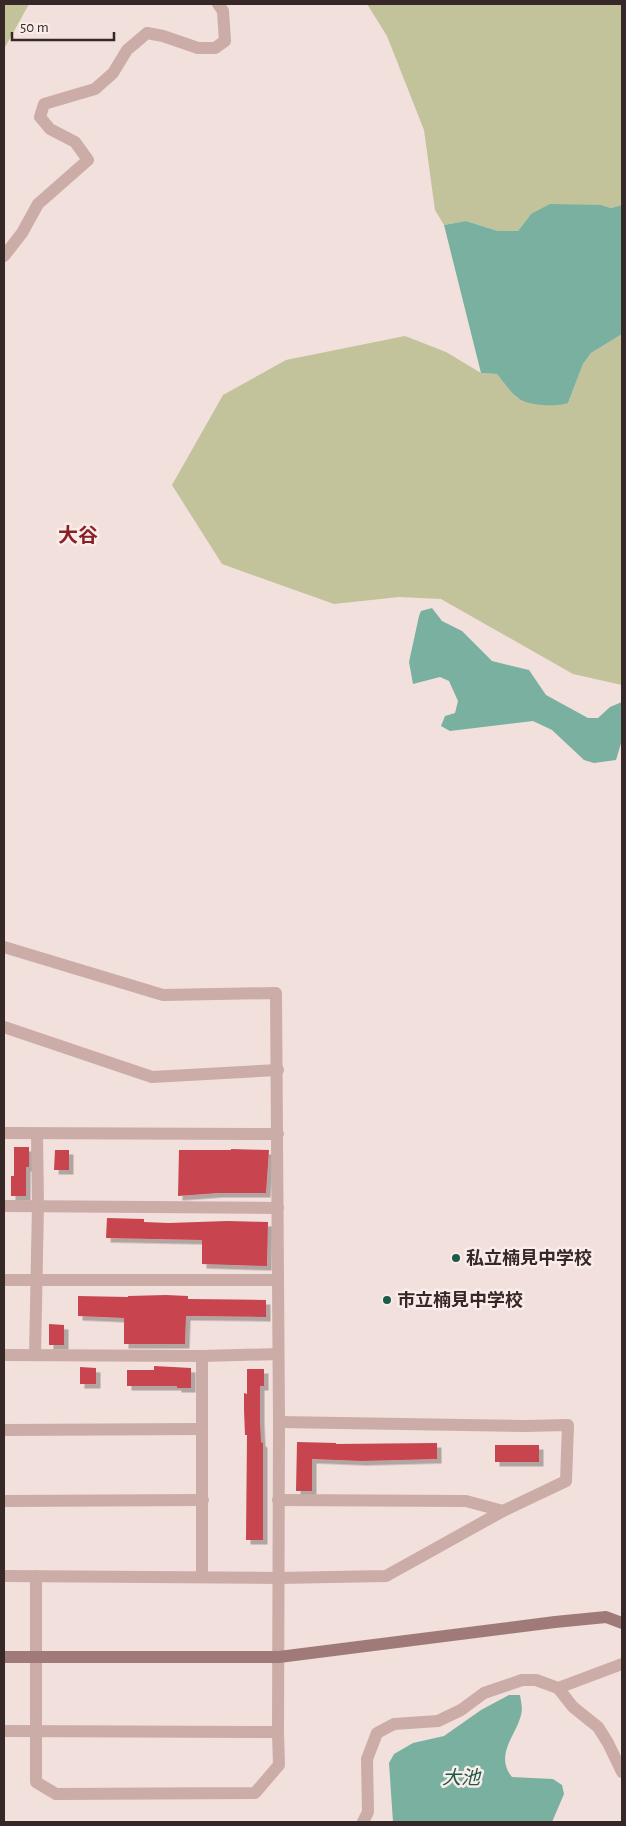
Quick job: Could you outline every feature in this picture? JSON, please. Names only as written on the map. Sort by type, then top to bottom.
[{"type":"street","points":[[4,256],[22,233],[38,204],[88,160],[75,142],[50,129],[40,117],[44,104],[95,88],[113,74],[127,50],[147,32],[198,48],[215,48],[225,42],[223,11],[218,4]]},
{"type":"street","points":[[4,947],[163,995],[276,993],[278,1070],[279,1766],[255,1793],[56,1794],[36,1782],[36,1576]]},
{"type":"street","points":[[4,1027],[152,1077],[278,1070]]},
{"type":"street","points":[[4,1134],[278,1134]]},
{"type":"street","points":[[35,1355],[38,1134]]},
{"type":"street","points":[[4,1206],[278,1208]]},
{"type":"street","points":[[4,1280],[277,1280]]},
{"type":"street","points":[[4,1355],[202,1356],[278,1354]]},
{"type":"street","points":[[202,1356],[202,1576]]},
{"type":"street","points":[[4,1576],[278,1578],[386,1576],[503,1511],[566,1481],[568,1425],[279,1422]]},
{"type":"street","points":[[4,1430],[202,1429]]},
{"type":"street","points":[[4,1501],[203,1500]]},
{"type":"street","points":[[278,1500],[466,1501],[503,1511]]},
{"type":"street","points":[[4,1657],[279,1657],[564,1621],[606,1617],[622,1622]]},
{"type":"street","points":[[558,1688],[622,1664]]},
{"type":"street","points":[[363,1822],[368,1812],[367,1759],[377,1733],[394,1724],[438,1721],[461,1710],[484,1693],[522,1680],[536,1680],[558,1688],[573,1707],[598,1728],[608,1743],[622,1772]]},
{"type":"street","points":[[4,1731],[278,1732]]},
{"type":"shaded area","points":[[4,4],[29,4],[4,49]]},
{"type":"shaded area","points":[[367,4],[622,4],[622,205],[611,208],[601,205],[531,214],[518,231],[498,231],[466,221],[444,225],[435,210],[424,130],[387,36]]},
{"type":"shaded area","points":[[622,334],[622,685],[573,674],[441,599],[399,597],[334,604],[222,564],[172,485],[223,395],[286,360],[405,336],[446,352],[481,373],[497,374],[517,398],[568,403],[583,364],[591,353]]},
{"type":"water","points":[[550,204],[601,205],[611,208],[622,205],[622,334],[591,353],[583,364],[568,403],[549,405],[522,401],[512,393],[497,374],[481,373],[444,225],[466,221],[498,231],[518,231],[531,214]]},
{"type":"water","points":[[432,608],[442,621],[462,631],[492,661],[529,670],[546,695],[588,718],[598,718],[610,707],[622,702],[622,740],[616,760],[594,763],[584,760],[552,730],[533,721],[450,731],[441,726],[445,716],[455,713],[458,701],[449,681],[440,677],[413,684],[409,662],[421,611]]},
{"type":"water","name":"大池","points":[[509,1695],[520,1695],[522,1710],[506,1753],[507,1769],[512,1777],[553,1779],[562,1785],[564,1794],[552,1822],[393,1822],[389,1763],[394,1754],[413,1743],[444,1736],[481,1710]]},
{"type":"building","points":[[14,1147],[29,1147],[29,1167],[26,1167],[26,1196],[11,1196],[11,1176],[14,1176]]},
{"type":"building","points":[[55,1150],[69,1150],[69,1170],[54,1170]]},
{"type":"building","points":[[179,1150],[269,1150],[266,1193],[218,1193],[178,1196]]},
{"type":"building","points":[[107,1218],[144,1219],[144,1222],[169,1223],[268,1222],[267,1266],[202,1264],[202,1240],[106,1238]]},
{"type":"building","points":[[78,1296],[128,1297],[188,1296],[188,1299],[266,1300],[266,1317],[186,1316],[185,1344],[124,1344],[124,1318],[78,1316]]},
{"type":"building","points":[[49,1324],[64,1325],[64,1345],[49,1345]]},
{"type":"building","points":[[154,1366],[191,1368],[191,1388],[177,1388],[177,1386],[127,1386],[127,1370],[154,1370]]},
{"type":"building","points":[[80,1367],[96,1368],[96,1384],[80,1384]]},
{"type":"building","points":[[247,1369],[264,1369],[264,1386],[260,1386],[261,1442],[263,1443],[263,1540],[246,1540],[247,1435],[245,1435],[244,1393],[247,1394]]},
{"type":"building","points":[[297,1442],[336,1444],[437,1443],[437,1459],[362,1461],[312,1459],[312,1491],[296,1491]]},
{"type":"building","points":[[495,1445],[539,1445],[539,1462],[495,1462]]},
{"type":"place","name":"私立楠見中学校","points":[[456,1258]]},
{"type":"place","name":"市立楠見中学校","points":[[387,1300]]},
{"type":"district","name":"大谷","points":[[78,535]]}]
